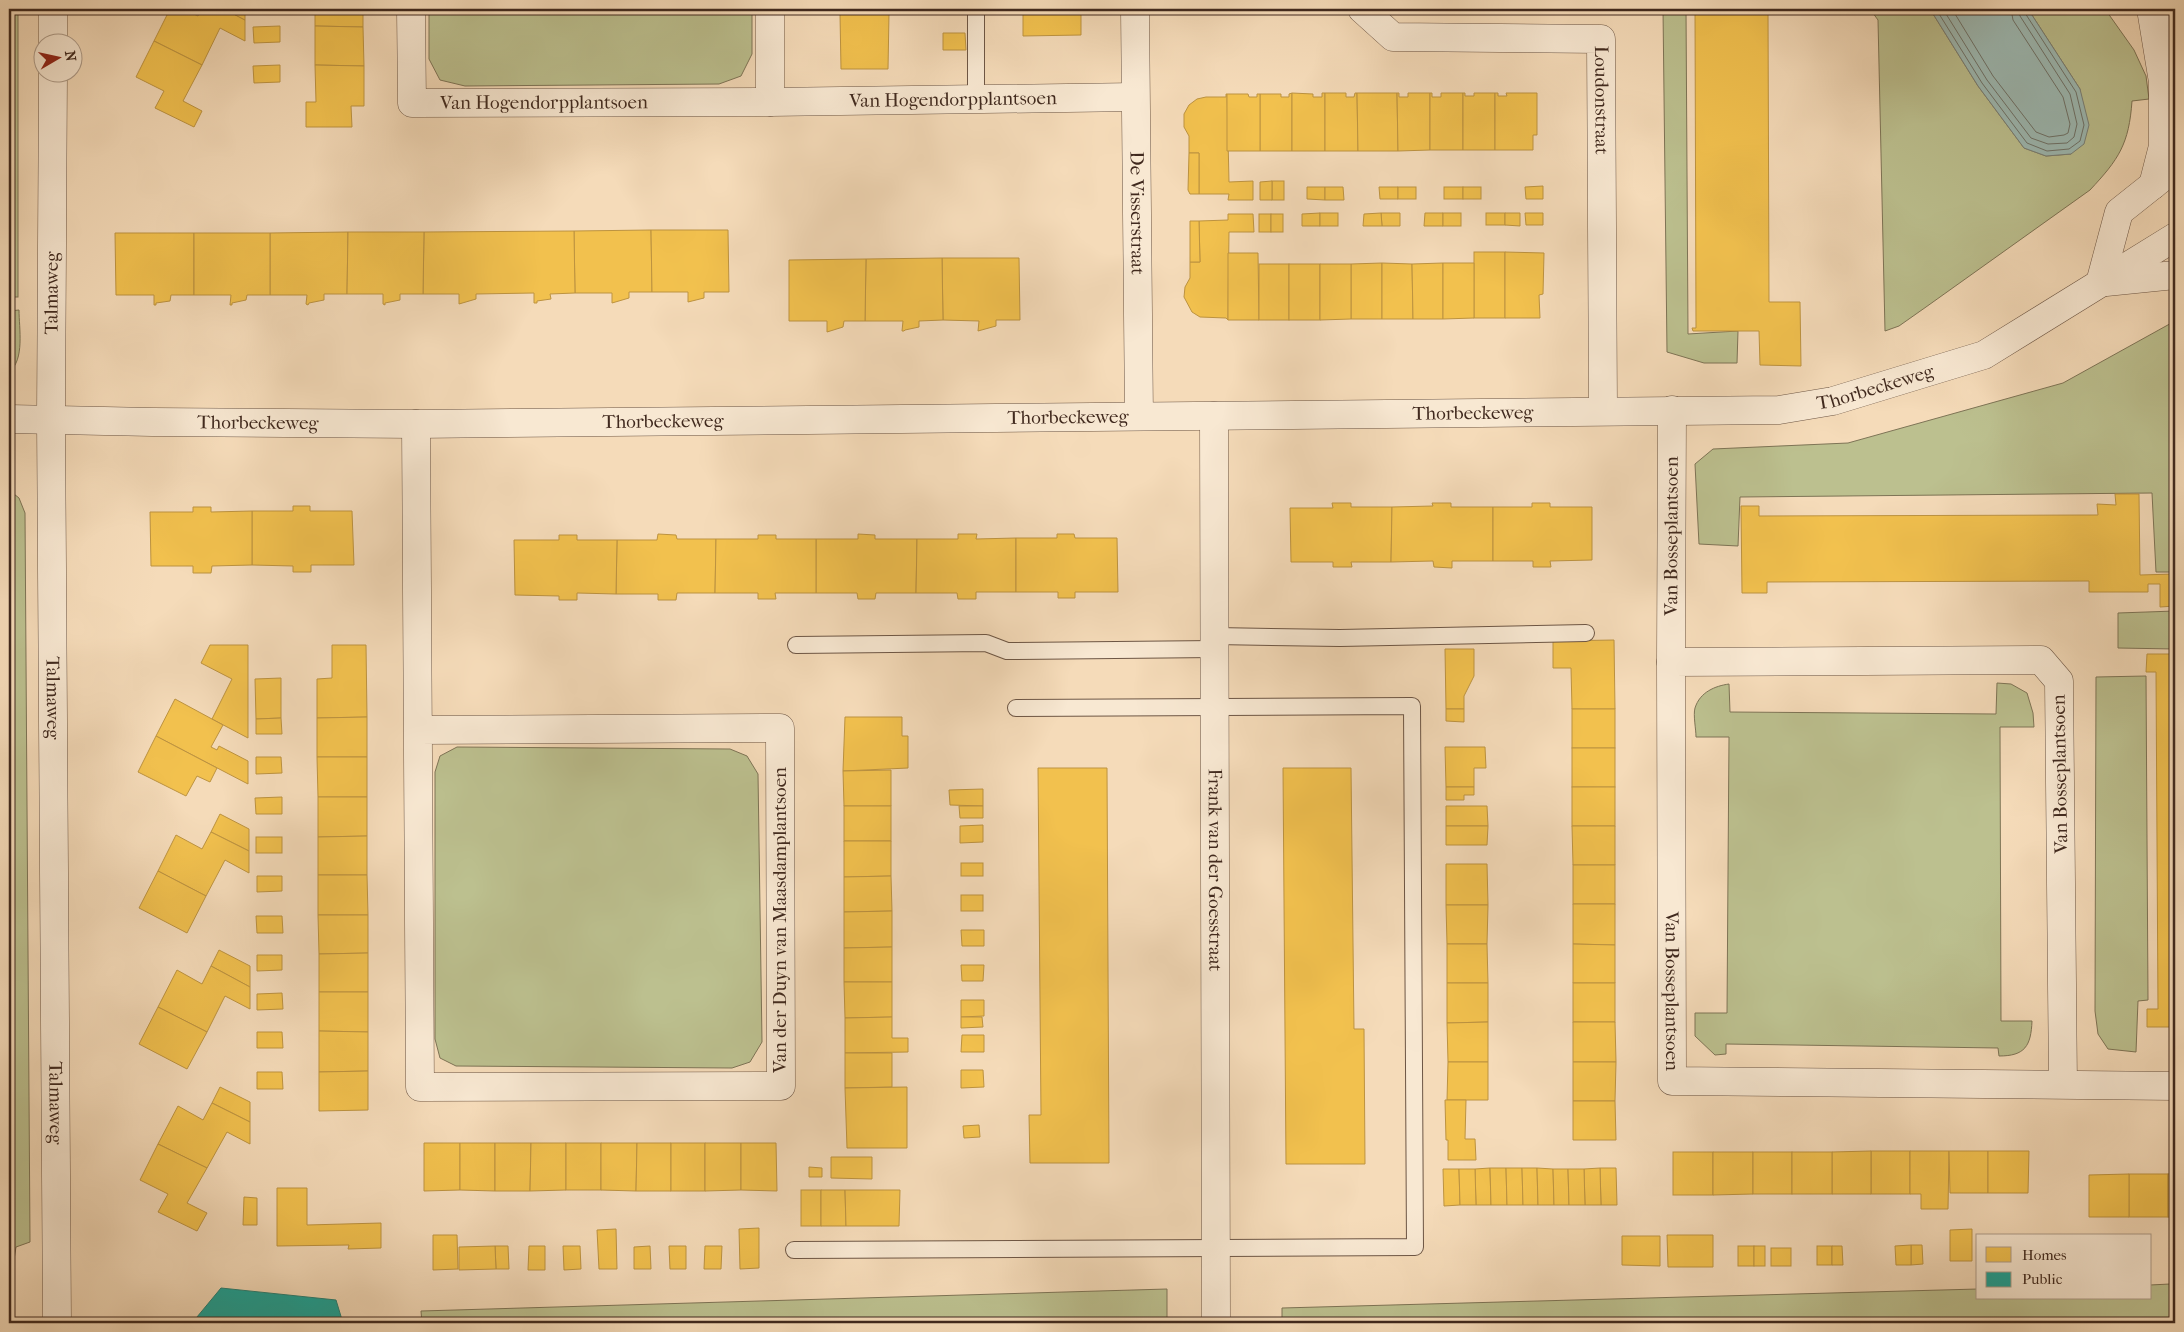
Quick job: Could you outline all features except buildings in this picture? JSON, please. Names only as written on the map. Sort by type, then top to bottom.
[{"type":"street","points":[[53,9],[53,32]]},
{"type":"street","name":"Van Hogendorpplantsoen","points":[[411,9],[412,104],[1135,97]]},
{"type":"street","points":[[770,9],[770,102]]},
{"type":"street","name":"De Visserstraat","points":[[1135,9],[1139,416]]},
{"type":"street","name":"Loudonstraat","points":[[1362,9],[1393,37],[1601,39],[1603,411]]},
{"type":"street","points":[[2152,9],[2175,43]]},
{"type":"street","points":[[2152,9],[2163,82],[2163,146],[2153,185]]},
{"type":"street","name":"Talmaweg","points":[[53,82],[51,419],[57,1323]]},
{"type":"street","points":[[2175,168],[2119,212],[2100,283],[2175,275]]},
{"type":"street","name":"Thorbeckeweg","points":[[9,419],[416,424],[1778,410],[1833,401],[1984,355],[2175,237]]},
{"type":"street","name":"Van Bosseplantsoen","points":[[1672,410],[1672,1081],[2175,1086]]},
{"type":"street","name":"Frank van der Goesstraat","points":[[1214,416],[1216,1323]]},
{"type":"street","name":"Van der Duyn van Maasdamplantsoen","points":[[416,424],[420,1087],[781,1086],[780,728],[418,730]]},
{"type":"street","name":"Van Bosseplantsoen","points":[[1671,662],[2041,660],[2059,681],[2063,1085]]},
{"type":"lane","points":[[976,9],[976,99]]},
{"type":"lane","points":[[796,645],[986,643],[1007,651],[1340,638],[1586,633]]},
{"type":"lane","points":[[794,1250],[1415,1247],[1412,706],[1016,708]]},
{"type":"green space","points":[[9,9],[18,9],[18,297],[9,297]]},
{"type":"green space","points":[[429,9],[752,9],[752,54],[741,76],[719,84],[465,86],[440,80],[429,59]]},
{"type":"green space","points":[[1663,9],[1686,9],[1688,334],[1738,331],[1737,363],[1704,363],[1667,352]]},
{"type":"green space","points":[[1870,9],[1930,9],[1978,86],[2024,148],[2046,156],[2071,154],[2080,89],[2028,9],[2105,9],[2134,50],[2146,76],[2149,99],[2132,101],[2131,116],[2121,150],[2090,190],[1899,326],[1885,331],[1878,20]]},
{"type":"green space","points":[[19,310],[19,352],[14,367],[9,372],[9,311]]},
{"type":"green space","points":[[2175,321],[2175,364],[2173,367],[2175,390],[2175,572],[2156,572],[2152,493],[1740,497],[1738,546],[1699,544],[1695,464],[1713,449],[1848,443],[2063,383]]},
{"type":"green space","points":[[9,490],[19,498],[25,513],[30,1242],[16,1247],[13,1266],[9,1266]]},
{"type":"green space","points":[[2175,611],[2175,649],[2118,648],[2118,613]]},
{"type":"green space","points":[[2146,676],[2148,1000],[2138,1001],[2136,1052],[2108,1049],[2098,1034],[2095,1011],[2096,677]]},
{"type":"green space","points":[[1997,683],[2011,684],[2027,693],[2033,713],[2034,727],[2000,727],[2001,1021],[2032,1021],[2030,1037],[2025,1048],[2015,1054],[1999,1056],[1998,1048],[1726,1044],[1726,1054],[1715,1055],[1695,1036],[1695,1013],[1727,1013],[1729,737],[1696,737],[1694,711],[1700,698],[1713,688],[1729,684],[1730,712],[1996,714]]},
{"type":"green space","points":[[457,747],[730,749],[747,756],[758,774],[762,1042],[750,1062],[732,1068],[456,1066],[440,1058],[435,1039],[435,772],[440,756]]},
{"type":"green space","points":[[2170,1284],[2171,1323],[1282,1323],[1282,1308],[1976,1289],[1976,1300],[2152,1300],[2152,1285]]},
{"type":"green space","points":[[1167,1289],[1167,1323],[422,1323],[421,1311]]},
{"type":"water","points":[[1930,9],[2028,9],[2080,89],[2089,125],[2084,144],[2071,154],[2046,156],[2024,148],[1978,86]]}]
